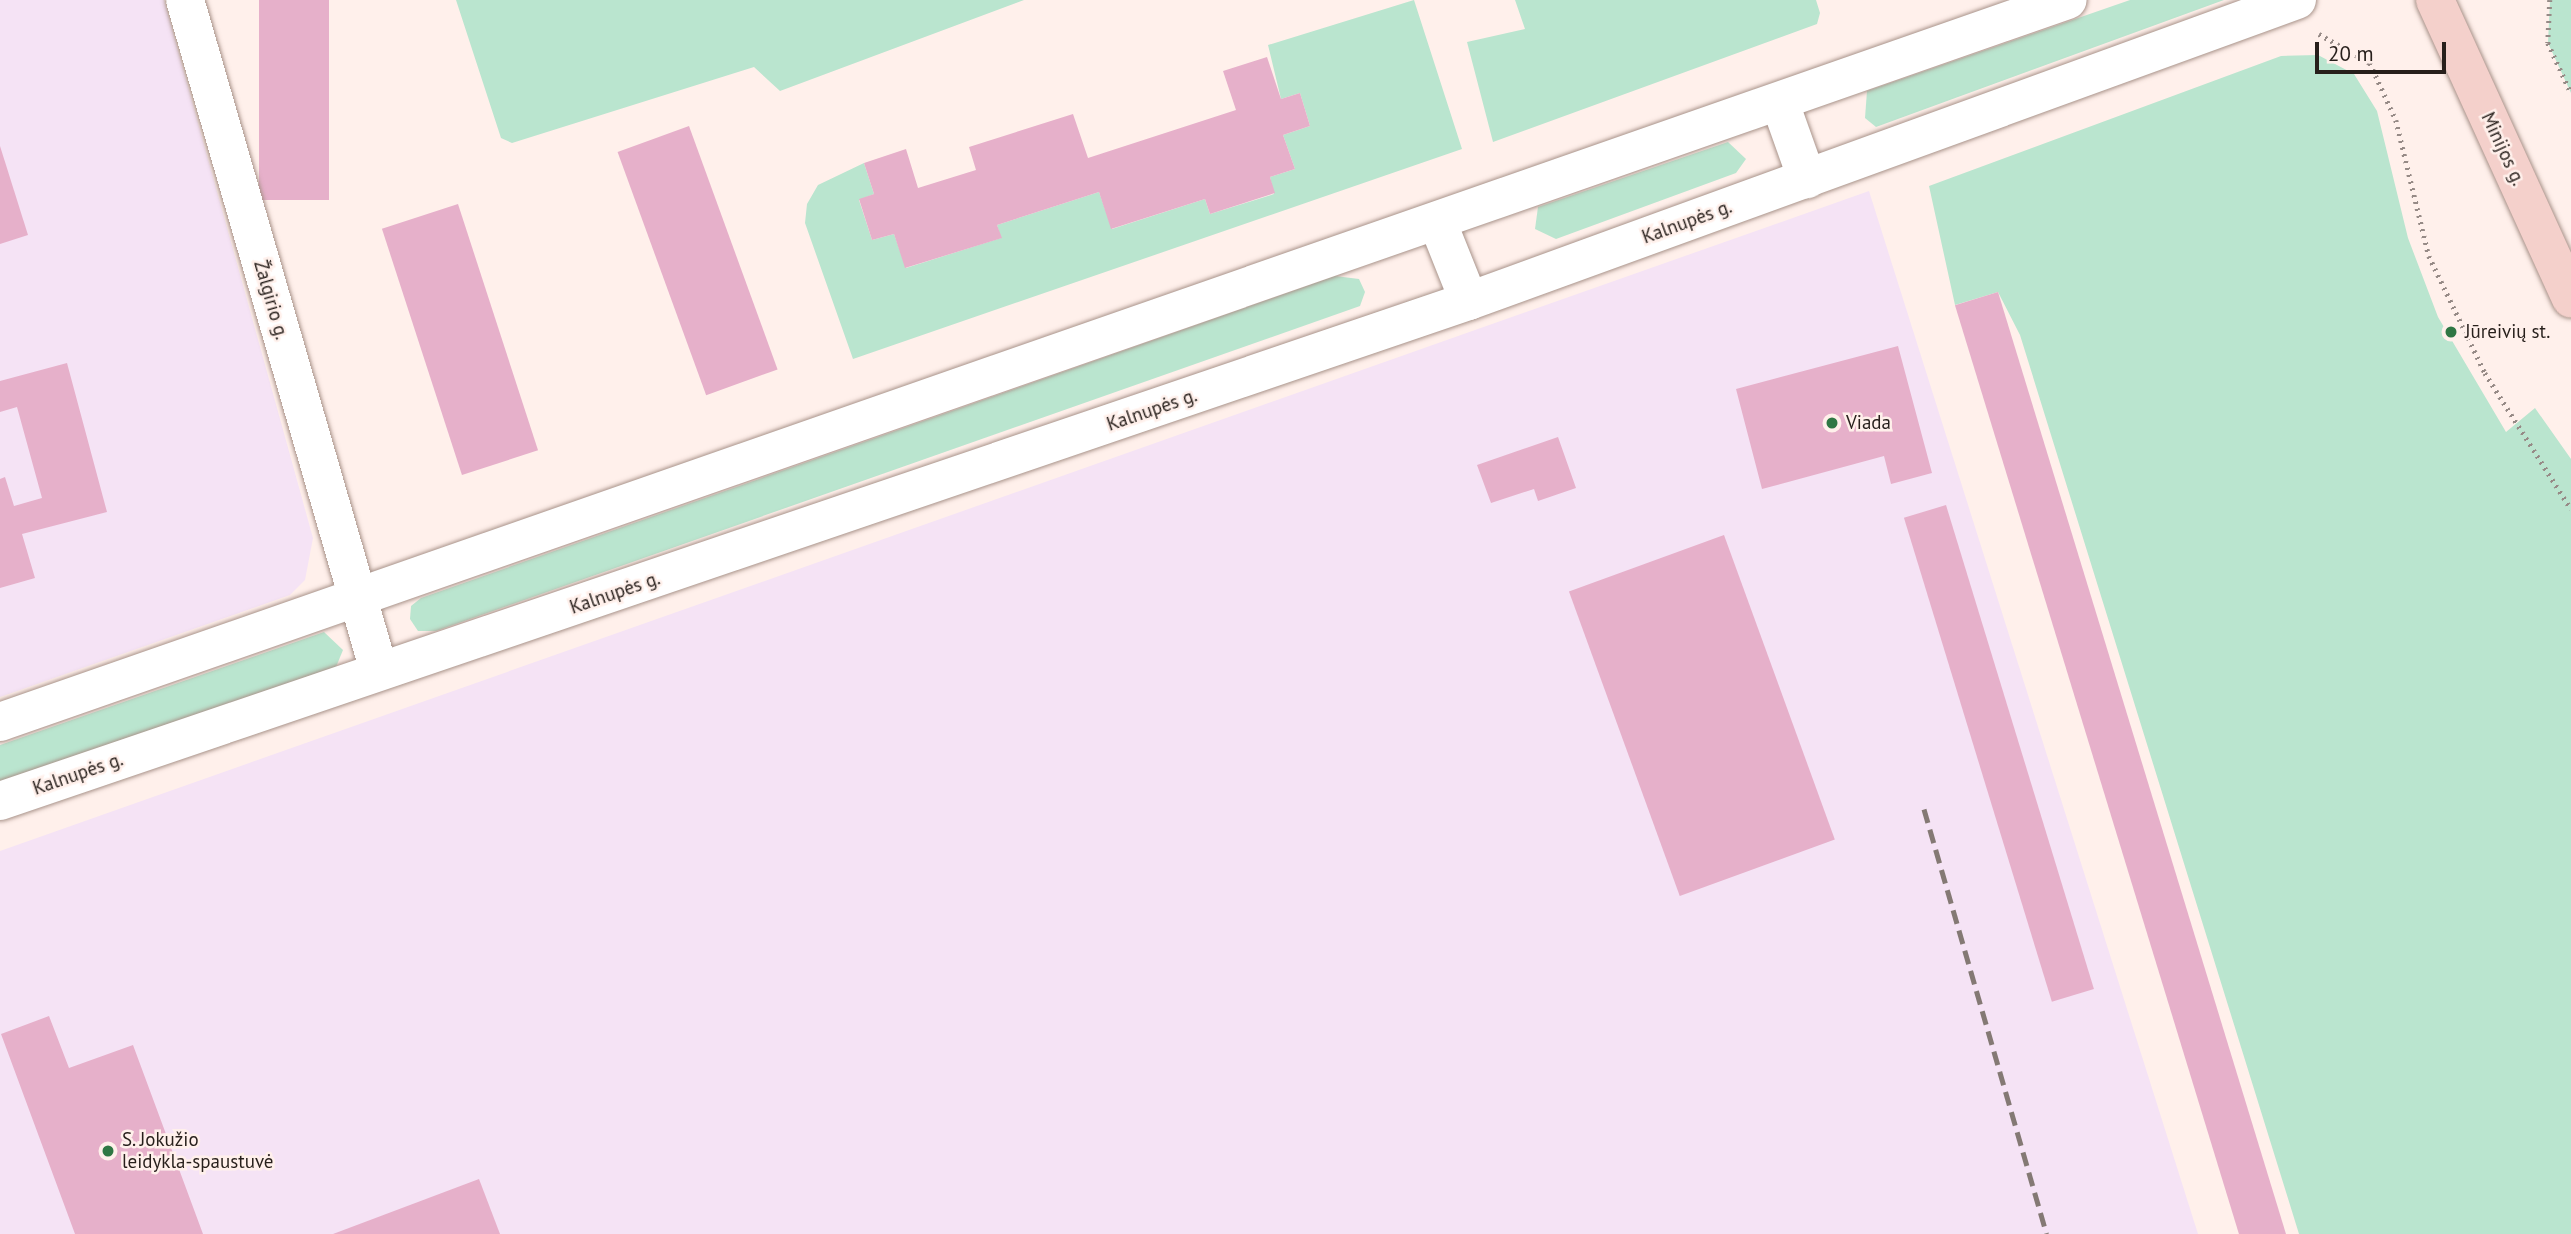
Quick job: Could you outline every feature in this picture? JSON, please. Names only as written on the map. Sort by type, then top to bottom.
[{"type":"main road","name":"Minijos g.","points":[[2435,0],[2571,298]]},
{"type":"street","name":"Žalgirio g.","points":[[185,0],[356,600],[379,671]]},
{"type":"street","points":[[0,722],[1780,103],[2068,0]]},
{"type":"street","name":"Kalnupės g.","points":[[0,801],[1469,301],[1807,179],[2305,12]]},
{"type":"street","points":[[1780,103],[1807,179]]},
{"type":"street","points":[[1437,221],[1469,301]]},
{"type":"path","points":[[2550,0],[2548,43],[2571,93]]},
{"type":"path","points":[[2305,12],[2320,36],[2370,63],[2396,120],[2429,256],[2484,373],[2571,509]]},
{"type":"shaded area","points":[[0,0],[164,0],[313,538],[305,580],[290,595],[0,697]]},
{"type":"shaded area","points":[[1869,191],[2198,1234],[0,1234],[0,851]]},
{"type":"green space","points":[[456,0],[1024,0],[780,91],[754,67],[512,143],[501,138]]},
{"type":"green space","points":[[1414,0],[1462,149],[853,359],[805,223],[807,204],[818,185],[864,163],[874,194],[859,200],[872,240],[894,234],[906,268],[1001,238],[997,225],[1099,192],[1112,229],[1205,199],[1210,214],[1274,194],[1270,177],[1295,169],[1283,135],[1310,126],[1300,93],[1281,99],[1268,45]]},
{"type":"green space","points":[[1515,0],[1816,0],[1820,13],[1817,24],[1493,142],[1467,42],[1525,29]]},
{"type":"green space","points":[[2130,0],[2224,0],[1876,127],[1865,118],[1867,91]]},
{"type":"green space","points":[[2550,0],[2571,0],[2571,93],[2548,43]]},
{"type":"green space","points":[[2318,55],[2354,74],[2377,111],[2408,238],[2438,317],[2506,432],[2535,408],[2571,459],[2571,1234],[2299,1234],[2020,335],[1998,292],[1955,305],[1929,186],[2281,56]]},
{"type":"green space","points":[[1728,142],[1746,159],[1736,173],[1556,239],[1535,229],[1538,207]]},
{"type":"green space","points":[[1335,276],[1359,279],[1365,292],[1360,306],[436,631],[418,631],[410,619],[411,606],[421,598]]},
{"type":"green space","points":[[324,632],[343,650],[336,667],[0,784],[0,745]]},
{"type":"building","points":[[259,0],[329,0],[329,200],[259,200]]},
{"type":"building","points":[[1267,57],[1281,99],[1300,93],[1310,126],[1283,135],[1295,169],[1270,177],[1275,193],[1210,214],[1205,199],[1111,229],[1099,192],[997,225],[1002,238],[905,268],[894,234],[872,240],[859,199],[874,194],[864,163],[906,149],[918,188],[976,170],[969,147],[1073,114],[1088,158],[1236,110],[1223,71]]},
{"type":"building","points":[[689,126],[778,369],[706,395],[618,152]]},
{"type":"building","points":[[0,146],[28,235],[0,244]]},
{"type":"building","points":[[458,204],[538,450],[462,475],[382,229]]},
{"type":"building","points":[[1998,292],[2286,1234],[2239,1234],[1955,305]]},
{"type":"building","name":"Viada","points":[[1898,346],[1932,473],[1891,484],[1884,456],[1762,489],[1736,389]]},
{"type":"building","points":[[67,363],[107,512],[22,534],[35,578],[0,588],[0,479],[5,477],[14,506],[42,498],[17,407],[0,412],[0,381]]},
{"type":"building","points":[[1558,437],[1576,488],[1538,501],[1534,489],[1491,503],[1477,465]]},
{"type":"building","points":[[1946,505],[2094,989],[2052,1002],[1904,518]]},
{"type":"building","points":[[1724,535],[1835,839],[1680,896],[1569,591]]},
{"type":"building","name":"S. Jokužio leidykla-spaustuvė","points":[[49,1016],[69,1068],[133,1045],[203,1234],[75,1234],[1,1034]]},
{"type":"building","points":[[479,1179],[500,1234],[333,1234]]},
{"type":"railway","points":[[1924,809],[2047,1234]]},
{"type":"place","name":"Jūreivių st.","points":[[2451,332]]},
{"type":"place","name":"Viada","points":[[1832,423]]},
{"type":"place","name":"S. Jokužio leidykla-spaustuvė","points":[[108,1151]]}]
